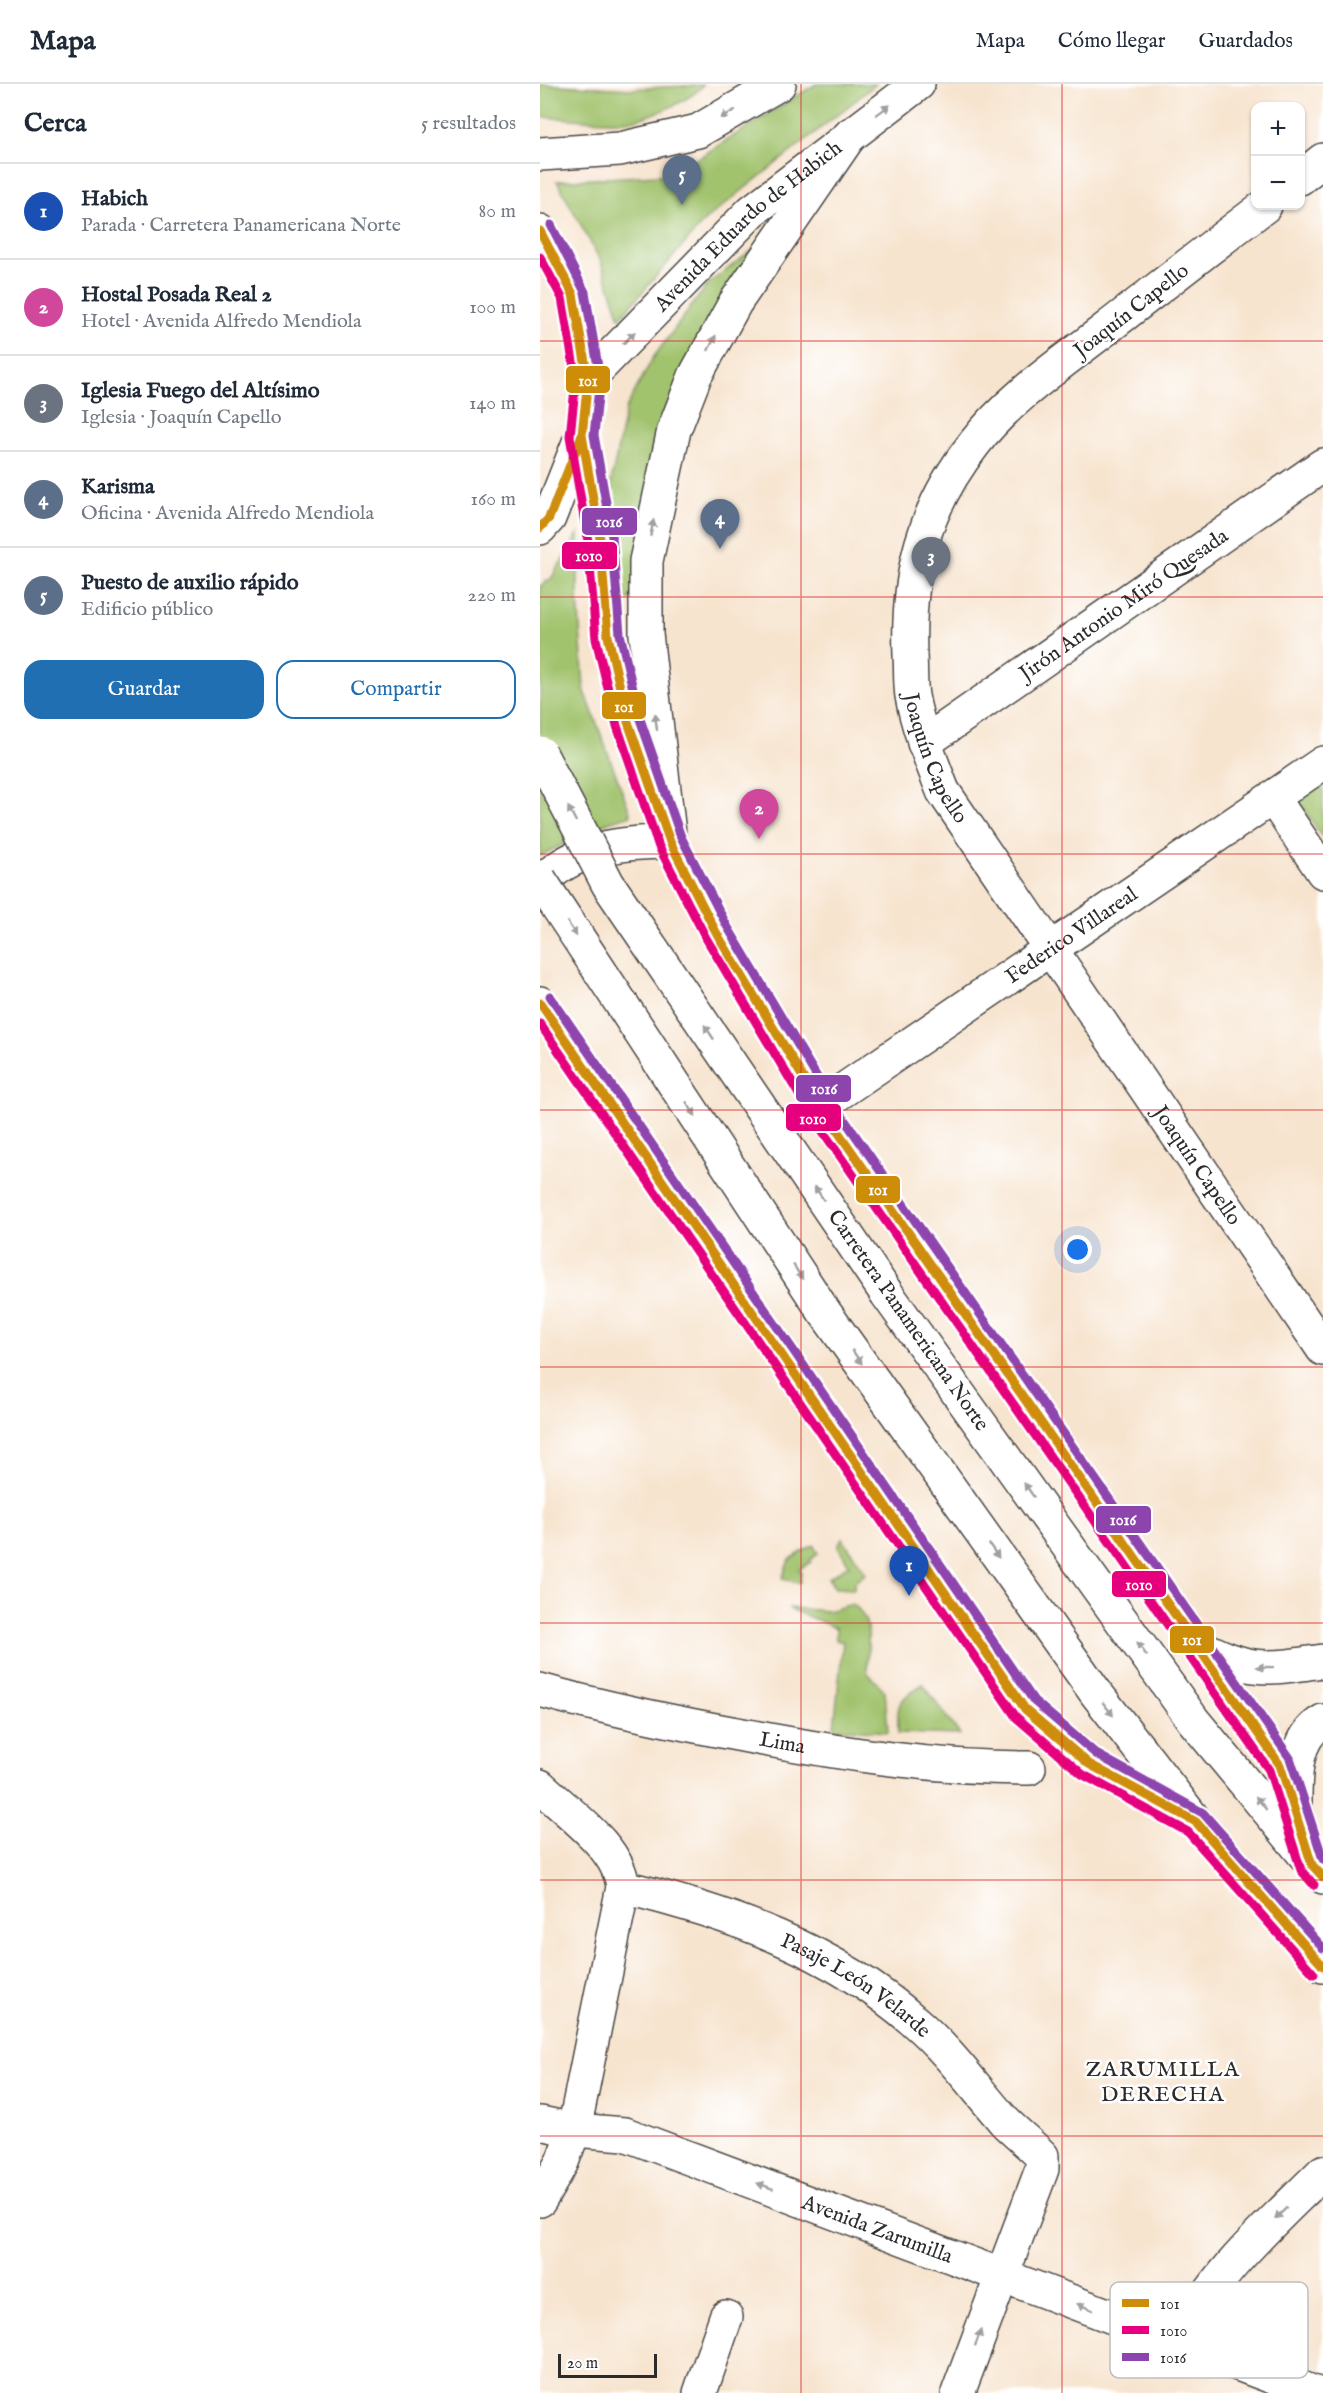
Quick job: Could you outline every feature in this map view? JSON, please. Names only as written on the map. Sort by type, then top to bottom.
[{"type":"main road","points":[[540,154],[620,150],[698,131],[779,84]]},
{"type":"main road","name":"Avenida Eduardo de Habich","points":[[588,379],[752,211],[918,84]]},
{"type":"main road","points":[[670,842],[645,634],[645,561],[674,430],[695,376],[735,303],[851,134]]},
{"type":"main road","points":[[1305,174],[1323,160]]},
{"type":"main road","name":"Joaquín Capello","points":[[1259,210],[1014,404],[975,442],[945,487],[923,537],[912,580],[910,638],[912,695],[924,743],[943,790],[1323,1349]]},
{"type":"main road","points":[[540,231],[573,294],[588,379],[582,435],[549,518],[540,528]]},
{"type":"main road","points":[[582,435],[600,539],[608,636],[628,722],[670,842],[716,932],[820,1106],[1280,1765],[1317,1871]]},
{"type":"main road","name":"Jirón Antonio Miró Quesada","points":[[924,743],[1323,465]]},
{"type":"main road","name":"Carretera Panamericana Norte","points":[[540,753],[608,884],[887,1294],[1193,1720],[1317,1871]]},
{"type":"main road","name":"Federico Villareal","points":[[820,1106],[1323,763]]},
{"type":"main road","points":[[1273,798],[1323,872]]},
{"type":"main road","points":[[670,842],[627,842],[585,853],[540,881],[823,1310],[1096,1693],[1196,1822],[1323,1966]]},
{"type":"main road","points":[[540,1003],[1025,1709],[1089,1764],[1196,1822]]},
{"type":"main road","points":[[1195,1644],[1231,1662],[1264,1669],[1323,1661]]},
{"type":"main road","name":"Lima","points":[[540,1690],[703,1728],[830,1751],[953,1765],[1029,1768]]},
{"type":"main road","points":[[1295,1812],[1295,1781],[1303,1742],[1315,1725],[1323,1720]]},
{"type":"main road","points":[[540,1786],[605,1847],[622,1870],[623,1887],[574,2130],[562,2162],[540,2200]]},
{"type":"main road","name":"Pasaje León Velarde","points":[[623,1887],[695,1905],[740,1920],[795,1945],[873,1990],[931,2036],[959,2065],[1008,2125],[1042,2156],[1042,2169],[1001,2273]]},
{"type":"main road","name":"Avenida Zarumilla","points":[[540,2122],[574,2130],[626,2134],[1110,2315]]},
{"type":"main road","points":[[1217,2282],[1240,2253],[1323,2172]]},
{"type":"main road","points":[[958,2393],[1001,2273]]},
{"type":"main road","points":[[700,2393],[726,2317]]},
{"type":"main road","name":"Avenida Zarumilla","points":[[1275,2378],[1315,2393]]},
{"type":"green space","points":[[540,84],[630,89],[703,85],[667,109],[633,120],[614,121],[540,117]]},
{"type":"green space","points":[[816,84],[876,84],[705,220],[620,318],[601,262],[557,181],[673,174]]},
{"type":"green space","points":[[785,225],[737,274],[630,599],[620,599],[611,482],[626,408],[653,358],[708,284]]},
{"type":"green space","points":[[578,534],[578,596],[584,689],[631,815],[608,822],[540,856],[540,586],[551,579]]},
{"type":"green space","points":[[1323,777],[1323,838],[1295,796]]},
{"type":"green space","points":[[842,1538],[866,1573],[854,1583],[854,1589],[835,1588],[828,1578],[849,1565],[838,1546]]},
{"type":"green space","points":[[813,1545],[818,1553],[810,1560],[811,1562],[799,1569],[800,1583],[782,1579],[789,1560]]},
{"type":"green space","points":[[853,1604],[860,1611],[867,1627],[867,1672],[885,1691],[888,1732],[834,1728],[843,1642],[836,1640],[836,1628],[788,1608],[828,1611]]},
{"type":"green space","points":[[923,1684],[960,1735],[898,1733],[900,1703],[908,1694]]},
{"type":"transit line","name":"1016","points":[[551,225],[585,292],[600,378],[594,435],[612,537],[620,634],[640,719],[681,837],[727,926],[830,1099],[1290,1758],[1323,1859]]},
{"type":"transit line","name":"101","points":[[540,231],[573,294],[588,379],[582,435],[549,518],[540,528]]},
{"type":"transit line","name":"1010","points":[[540,257],[562,298],[576,379],[570,436],[588,541],[596,639],[617,726],[659,847],[706,938],[810,1113],[1269,1770],[1301,1870],[1314,1885]]},
{"type":"transit line","name":"101","points":[[582,435],[600,539],[608,636],[628,722],[670,842],[716,932],[820,1106],[1280,1765],[1312,1865],[1323,1877]]},
{"type":"transit line","name":"1016","points":[[550,996],[1034,1701],[1096,1754],[1203,1813],[1323,1948]]},
{"type":"transit line","name":"101","points":[[540,1003],[1025,1709],[1089,1764],[1196,1822],[1323,1966]]},
{"type":"transit line","name":"1010","points":[[540,1024],[1016,1717],[1082,1774],[1188,1832],[1314,1974]]},
{"type":"place","name":"Puesto de auxilio rápido","points":[[682,205]]},
{"type":"place","name":"Karisma","points":[[720,549]]},
{"type":"place","name":"Iglesia Fuego del Altísimo","points":[[931,587]]},
{"type":"place","name":"Hostal Posada Real 2","points":[[759,839]]},
{"type":"place","name":"Habich","points":[[909,1596]]},
{"type":"district","name":"ZARUMILLA DERECHA","points":[[1163,2081]]}]
